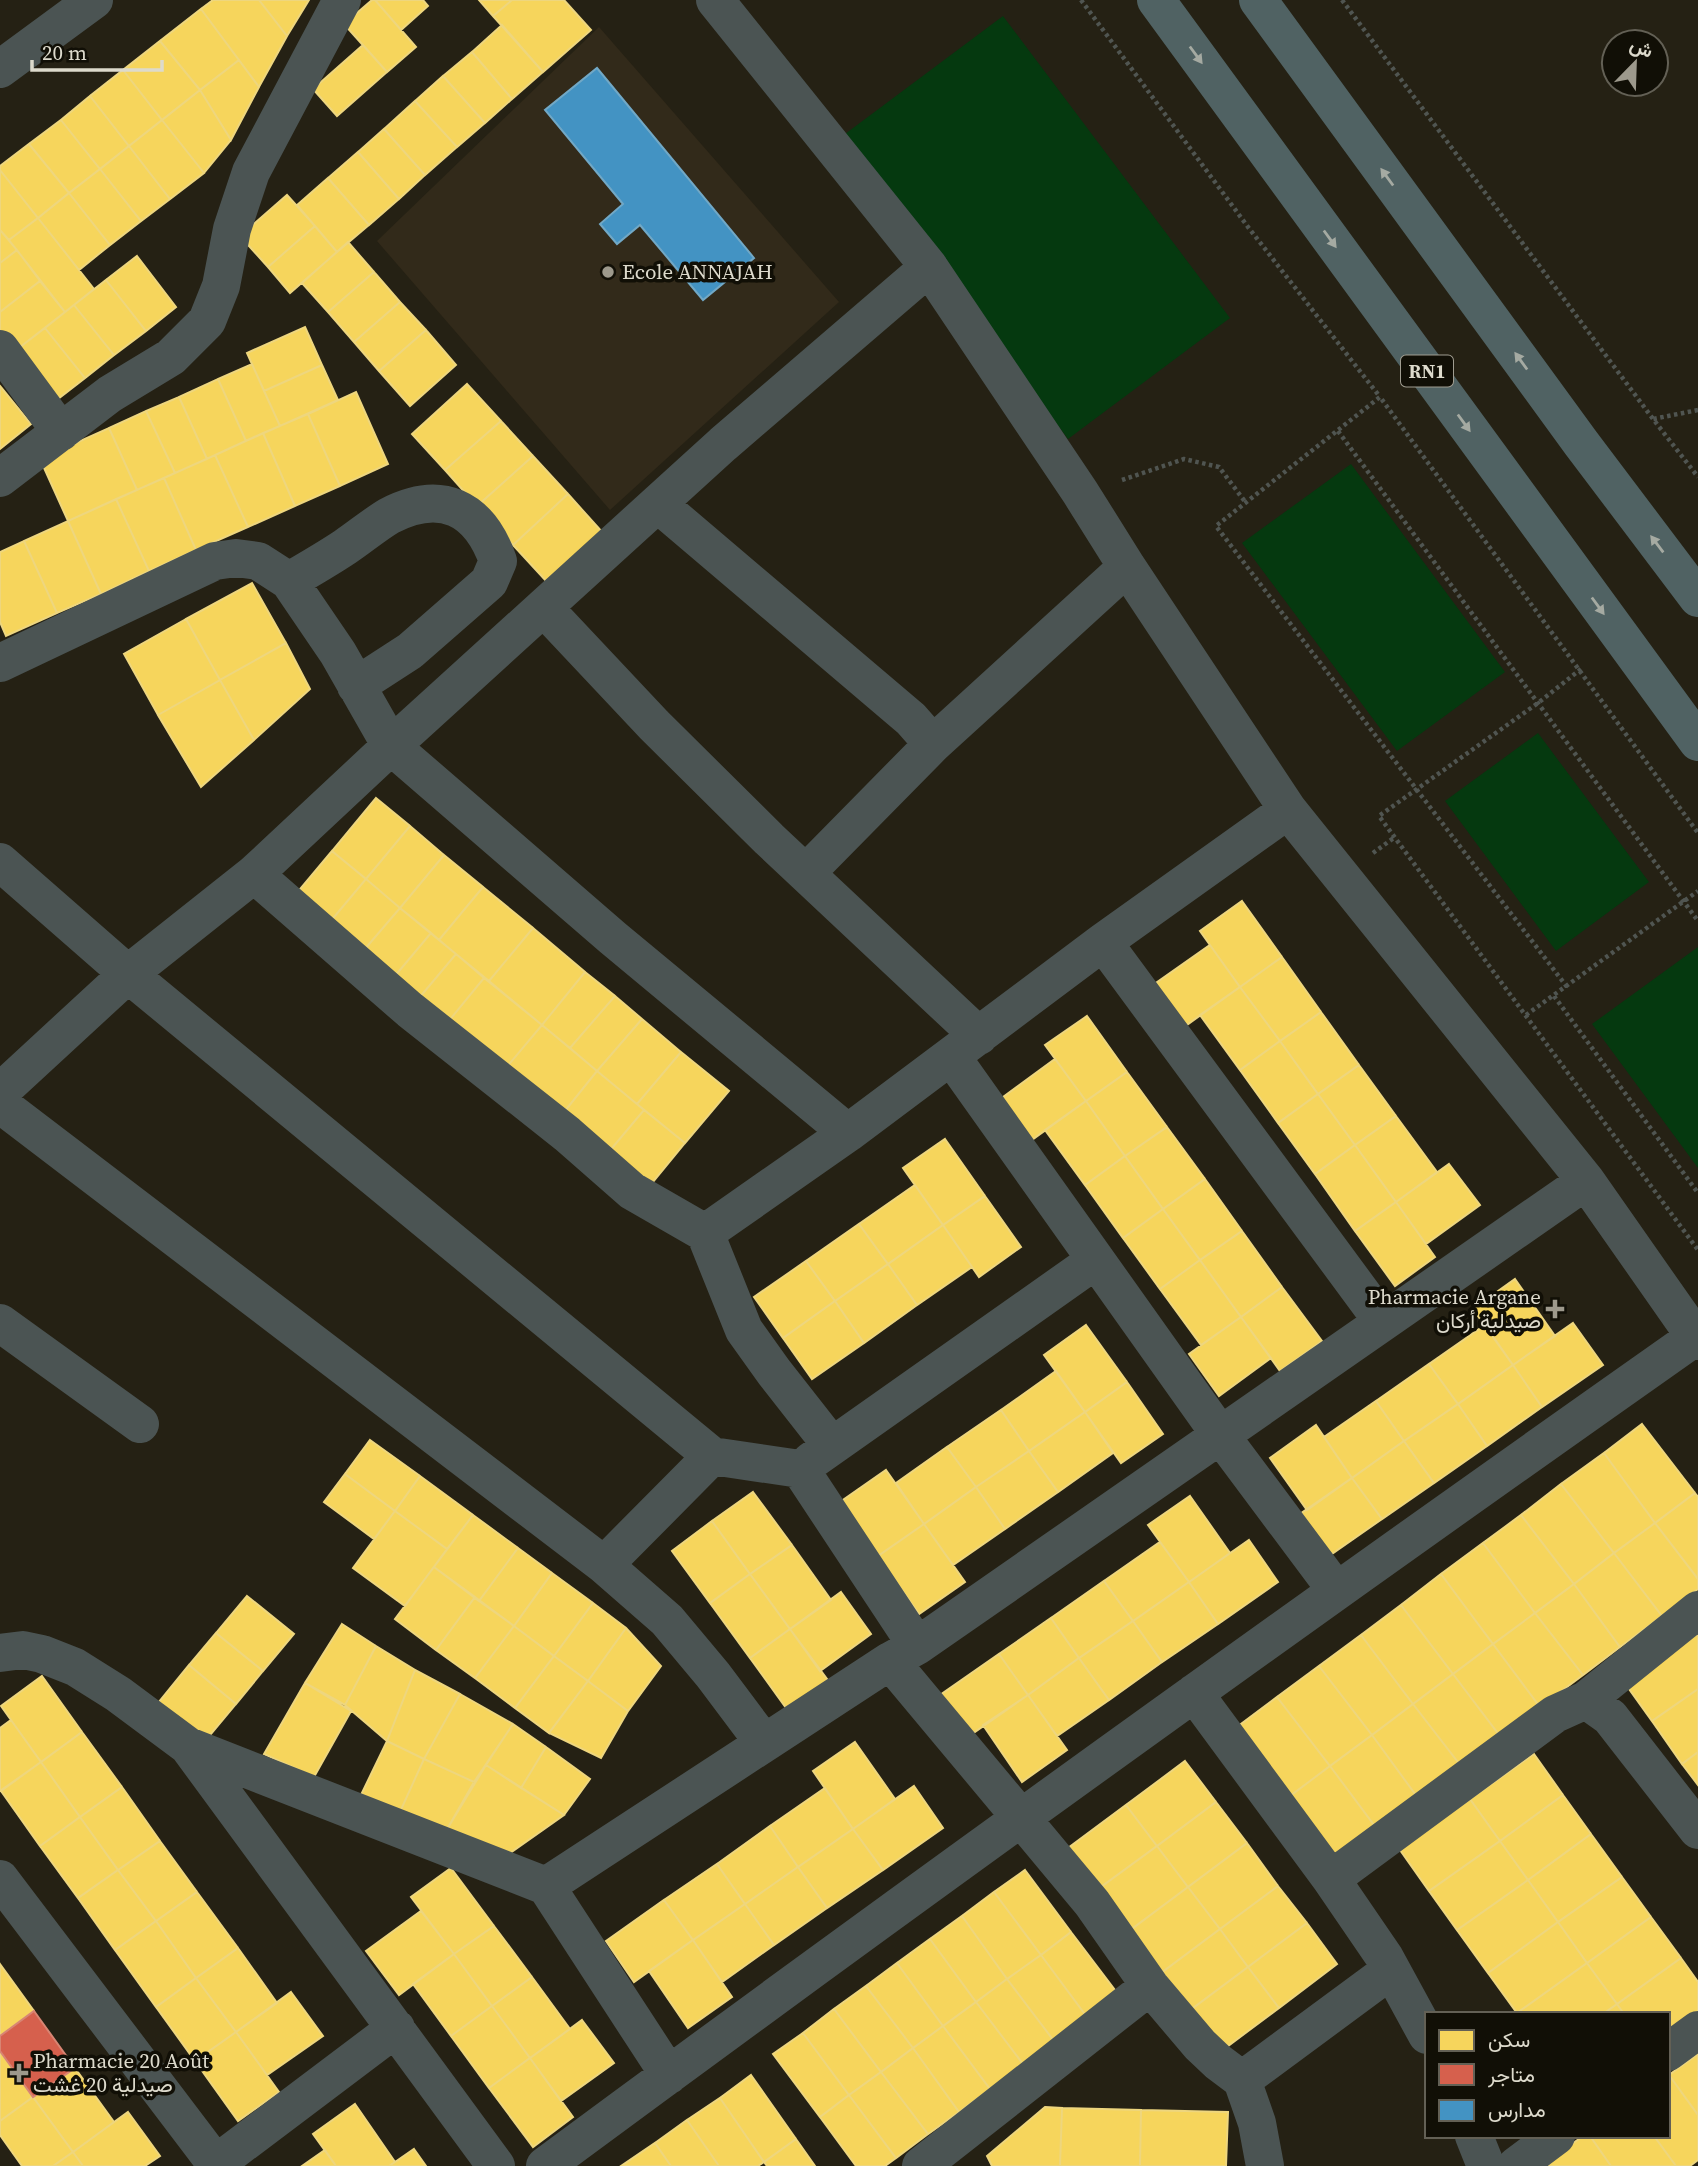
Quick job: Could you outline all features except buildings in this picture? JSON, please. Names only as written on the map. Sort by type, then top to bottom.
[{"type":"highway","name":"RN1","points":[[1156,0],[1698,742]]},
{"type":"highway","points":[[1258,0],[1581,443],[1698,598]]},
{"type":"street","points":[[0,69],[94,0]]},
{"type":"street","points":[[0,478],[110,394],[171,357],[207,321],[221,286],[232,229],[251,172],[342,0]]},
{"type":"street","points":[[545,2166],[1019,1818],[1336,1590],[1697,1339],[1586,1181],[1288,810],[929,267],[715,0]]},
{"type":"street","points":[[0,1093],[128,974],[254,874],[723,444],[929,267]]},
{"type":"street","points":[[0,349],[61,432]]},
{"type":"street","points":[[289,581],[390,516],[427,502],[453,506],[471,517],[491,541],[498,561],[489,582],[410,651],[356,686]]},
{"type":"street","points":[[658,504],[911,719],[933,744]]},
{"type":"street","points":[[0,663],[215,561],[236,558],[258,561],[289,581],[338,653],[391,746],[613,938],[848,1133]]},
{"type":"street","points":[[806,873],[933,744],[1127,567]]},
{"type":"street","points":[[544,608],[654,725],[806,873],[965,1046],[1096,1260],[1221,1436],[1336,1590]]},
{"type":"street","points":[[705,1233],[848,1133],[1102,942],[1288,810]]},
{"type":"street","points":[[0,862],[128,974],[712,1456],[800,1469],[1096,1260]]},
{"type":"street","points":[[254,874],[400,1002],[500,1084],[567,1133],[632,1191],[705,1233],[744,1330],[832,1446]]},
{"type":"street","points":[[1102,942],[1382,1322]]},
{"type":"street","points":[[0,1104],[604,1565],[667,1620],[764,1743]]},
{"type":"street","points":[[546,1886],[904,1654],[1586,1181]]},
{"type":"street","points":[[0,1323],[140,1423]]},
{"type":"street","points":[[604,1565],[712,1456]]},
{"type":"street","points":[[800,1469],[904,1654],[1019,1818],[1092,1903],[1150,1986],[1200,2045],[1218,2063],[1242,2080],[1257,2123],[1265,2166]]},
{"type":"street","points":[[1331,1879],[1555,1714],[1586,1700],[1698,1610]]},
{"type":"street","points":[[0,1653],[23,1650],[42,1654],[75,1667],[118,1694],[188,1746],[546,1886],[669,2075]]},
{"type":"street","points":[[1194,1693],[1331,1879],[1385,1958],[1425,2031]]},
{"type":"street","points":[[1586,1700],[1610,1717],[1698,1830]]},
{"type":"street","points":[[188,1746],[496,2166]]},
{"type":"street","points":[[0,1880],[215,2165],[396,2028]]},
{"type":"street","points":[[1242,2080],[1391,1970]]},
{"type":"street","points":[[921,2166],[1150,1986]]},
{"type":"street","points":[[1670,2051],[1698,2030]]},
{"type":"street","points":[[1475,2138],[1486,2166]]},
{"type":"street","points":[[1516,2166],[1553,2138]]},
{"type":"path","points":[[1081,0],[1248,227],[1380,397],[1581,669],[1698,833]]},
{"type":"path","points":[[1342,0],[1698,477]]},
{"type":"path","points":[[1380,397],[1216,526],[1567,987]]},
{"type":"path","points":[[1653,419],[1698,410]]},
{"type":"path","points":[[1338,431],[1698,921]]},
{"type":"path","points":[[1080,492],[1184,459],[1219,467],[1246,503]]},
{"type":"path","points":[[1581,669],[1538,703],[1379,816],[1698,1250]]},
{"type":"path","points":[[1526,1015],[1698,891]]},
{"type":"path","points":[[1554,996],[1698,1193]]},
{"type":"shaded area","name":"Ecole ANNAJAH","points":[[599,27],[839,302],[610,510],[377,241]]},
{"type":"green space","points":[[1003,16],[1230,318],[1068,439],[841,137]]},
{"type":"green space","points":[[1351,464],[1505,672],[1397,751],[1242,543]]},
{"type":"green space","points":[[1538,733],[1649,882],[1556,951],[1445,801]]},
{"type":"green space","points":[[1698,947],[1698,1168],[1592,1024]]},
{"type":"place","name":"Ecole ANNAJAH","points":[[608,272]]},
{"type":"place","name":"Pharmacie Argane صيدلية أركان","points":[[1555,1309]]},
{"type":"place","name":"Pharmacie 20 Août صيدلية 20 غشت","points":[[19,2073]]}]
